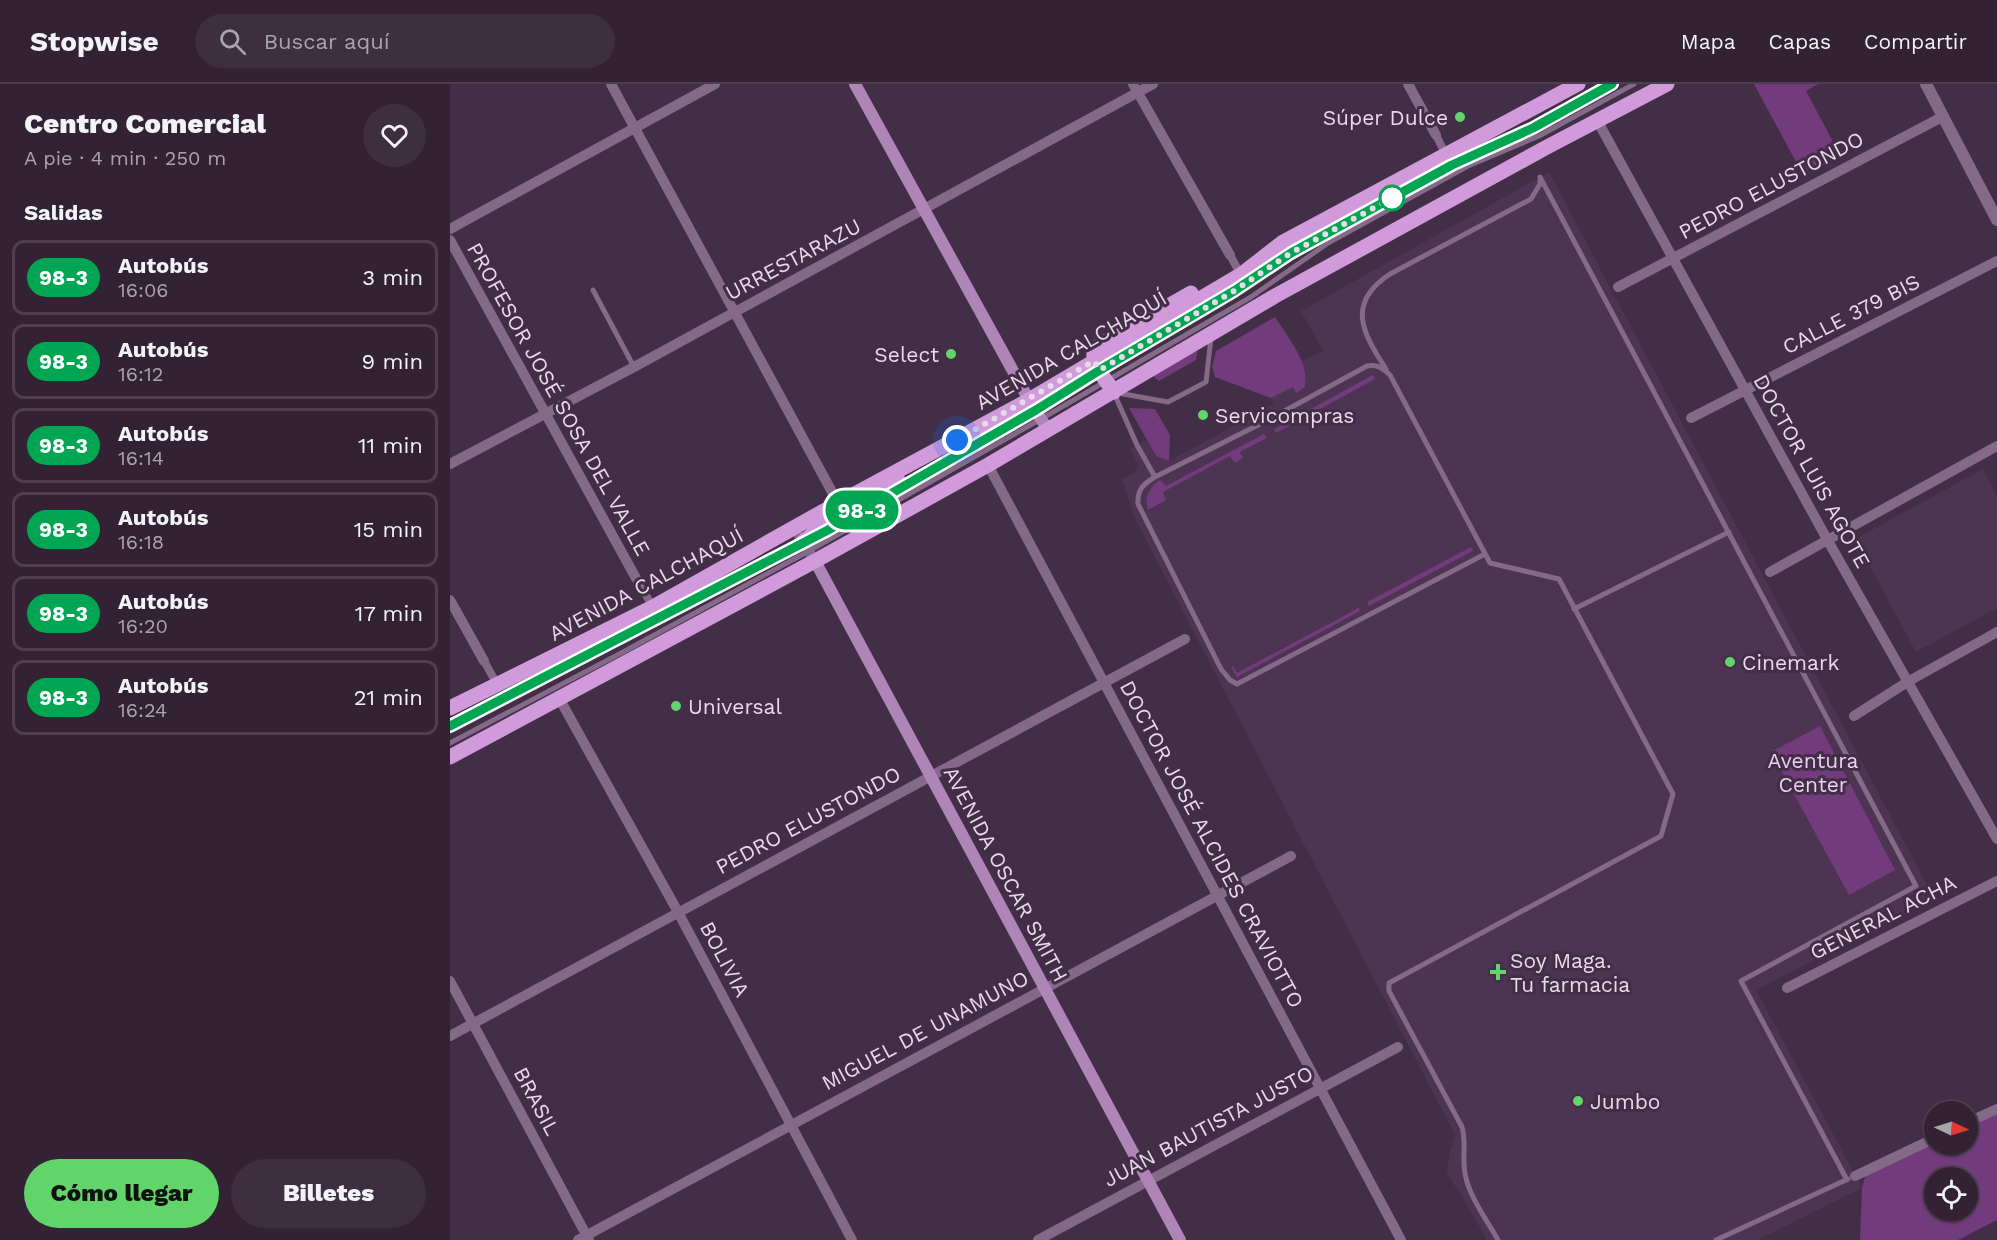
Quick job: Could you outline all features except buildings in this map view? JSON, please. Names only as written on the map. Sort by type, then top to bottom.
[{"type":"main road","points":[[855,84],[1038,415]]},
{"type":"main road","name":"AVENIDA CALCHAQUÍ","points":[[450,708],[652,607],[939,449],[1038,415],[1103,376],[1283,242],[1578,84]]},
{"type":"main road","name":"AVENIDA CALCHAQUÍ","points":[[450,757],[559,698],[809,551],[988,465],[1038,415],[1103,376],[1212,332],[1597,120],[1667,84]]},
{"type":"main road","points":[[1103,376],[1093,352],[1098,345],[1233,261],[1283,242]]},
{"type":"main road","points":[[809,551],[822,526],[880,493],[939,449]]},
{"type":"main road","name":"AVENIDA OSCAR SMITH","points":[[809,551],[1180,1240]]},
{"type":"street","points":[[611,84],[838,503]]},
{"type":"street","points":[[450,229],[716,84]]},
{"type":"street","name":"URRESTARAZU","points":[[450,464],[634,368],[924,210],[1136,88],[1153,84]]},
{"type":"street","points":[[1408,84],[1446,155]]},
{"type":"street","points":[[1926,84],[1997,220]]},
{"type":"street","points":[[1136,88],[1233,261]]},
{"type":"street","name":"PEDRO ELUSTONDO","points":[[1618,287],[1942,117]]},
{"type":"street","name":"DOCTOR LUIS AGOTE","points":[[1597,120],[1827,541],[1909,681],[1997,839]]},
{"type":"street","name":"PROFESOR JOSÉ SOSA DEL VALLE","points":[[450,240],[652,607]]},
{"type":"street","name":"CALLE 379 BIS","points":[[1691,418],[1997,261]]},
{"type":"street","points":[[1770,572],[1997,446]]},
{"type":"street","name":"DOCTOR JOSÉ ALCIDES CRAVIOTTO","points":[[988,465],[1401,1240]]},
{"type":"street","name":"AVENIDA OSCAR SMITH","points":[[794,529],[809,551]]},
{"type":"street","points":[[450,600],[497,684]]},
{"type":"street","points":[[1854,716],[1909,681],[1997,632]]},
{"type":"street","name":"PEDRO ELUSTONDO","points":[[450,1036],[1185,639]]},
{"type":"street","name":"BOLIVIA","points":[[559,698],[678,912],[852,1240]]},
{"type":"street","name":"MIGUEL DE UNAMUNO","points":[[585,1239],[1291,856]]},
{"type":"street","name":"GENERAL ACHA","points":[[1787,988],[1997,881]]},
{"type":"street","name":"BRASIL","points":[[450,981],[585,1239]]},
{"type":"street","name":"JUAN BAUTISTA JUSTO","points":[[1038,1240],[1398,1047]]},
{"type":"street","points":[[1978,1118],[1997,1109]]},
{"type":"street","points":[[1851,1178],[1924,1143]]},
{"type":"lane","points":[[1103,376],[1291,253],[1452,165],[1533,128],[1612,84]]},
{"type":"lane","points":[[1103,376],[1251,297],[1328,243],[1468,166],[1548,131],[1634,84]]},
{"type":"lane","points":[[1498,1240],[1467,1184],[1464,1169],[1465,1140],[1462,1127],[1389,991],[1389,983],[1661,836],[1673,794],[1559,579],[1490,563],[1390,375],[1364,333],[1362,317],[1364,301],[1370,291],[1390,274],[1531,199],[1540,184],[1540,177],[1916,886],[1741,981],[1851,1178],[1716,1240]]},
{"type":"lane","points":[[593,291],[634,368]]},
{"type":"lane","points":[[1103,376],[1168,402],[1206,382],[1212,332]]},
{"type":"lane","points":[[1390,375],[1383,368],[1367,366],[1266,421],[1155,477],[1140,489],[1138,504],[1221,669],[1230,680],[1237,684],[1485,554]]},
{"type":"lane","points":[[1103,376],[1155,477]]},
{"type":"lane","points":[[450,726],[809,551],[838,524],[1038,415]]},
{"type":"lane","points":[[450,743],[809,551],[1038,415]]},
{"type":"lane","points":[[1574,609],[1729,532]]},
{"type":"shaded area","points":[[1549,172],[1934,898],[1756,990],[1862,1188],[1758,1240],[1487,1240],[1447,1174],[1455,1135],[1135,519],[1122,479],[1136,472],[1138,464],[1130,449],[1146,440],[1156,456],[1169,461],[1274,404],[1271,398],[1306,380],[1301,361],[1323,351],[1301,311]]},
{"type":"shaded area","points":[[1983,469],[1997,495],[1997,608],[1916,652],[1855,539]]},
{"type":"green space","points":[[1754,84],[1818,84],[1806,91],[1839,153],[1802,173]]},
{"type":"green space","points":[[1275,317],[1301,359],[1306,378],[1305,387],[1296,393],[1293,387],[1271,398],[1215,377],[1212,367],[1216,351]]},
{"type":"green space","points":[[1198,348],[1196,360],[1159,381],[1152,375]]},
{"type":"green space","points":[[1373,375],[1375,379],[1276,433],[1274,429]]},
{"type":"green space","points":[[1129,408],[1155,409],[1170,435],[1169,461],[1156,456]]},
{"type":"green space","points":[[1264,434],[1267,438],[1240,452],[1243,458],[1235,463],[1230,456],[1163,492],[1166,500],[1148,510],[1148,493],[1160,480],[1166,486]]},
{"type":"green space","points":[[1471,547],[1473,551],[1369,606],[1367,602]]},
{"type":"green space","points":[[1358,607],[1360,611],[1237,677],[1231,667],[1233,666],[1237,673]]},
{"type":"green space","name":"Aventura Center","points":[[1820,726],[1895,870],[1849,895],[1771,752]]},
{"type":"green space","points":[[1997,1109],[1997,1220],[1958,1240],[1860,1240],[1862,1188],[1867,1170],[1924,1143],[1924,1155],[1978,1155],[1978,1118]]},
{"type":"bus line","name":"98-3","points":[[450,726],[828,530],[1036,410],[1234,291],[1291,253],[1452,165],[1533,128],[1612,84]]},
{"type":"place","name":"Súper Dulce","points":[[1460,117]]},
{"type":"place","name":"Select","points":[[951,354]]},
{"type":"place","name":"Servicompras","points":[[1203,415]]},
{"type":"place","name":"Cinemark","points":[[1730,662]]},
{"type":"place","name":"Universal","points":[[676,706]]},
{"type":"place","name":"Soy Maga. Tu farmacia","points":[[1498,972]]},
{"type":"place","name":"Jumbo","points":[[1578,1101]]},
{"type":"route","points":[[957,440],[1094,361],[1100,370],[1234,291],[1291,253],[1392,198]]}]
